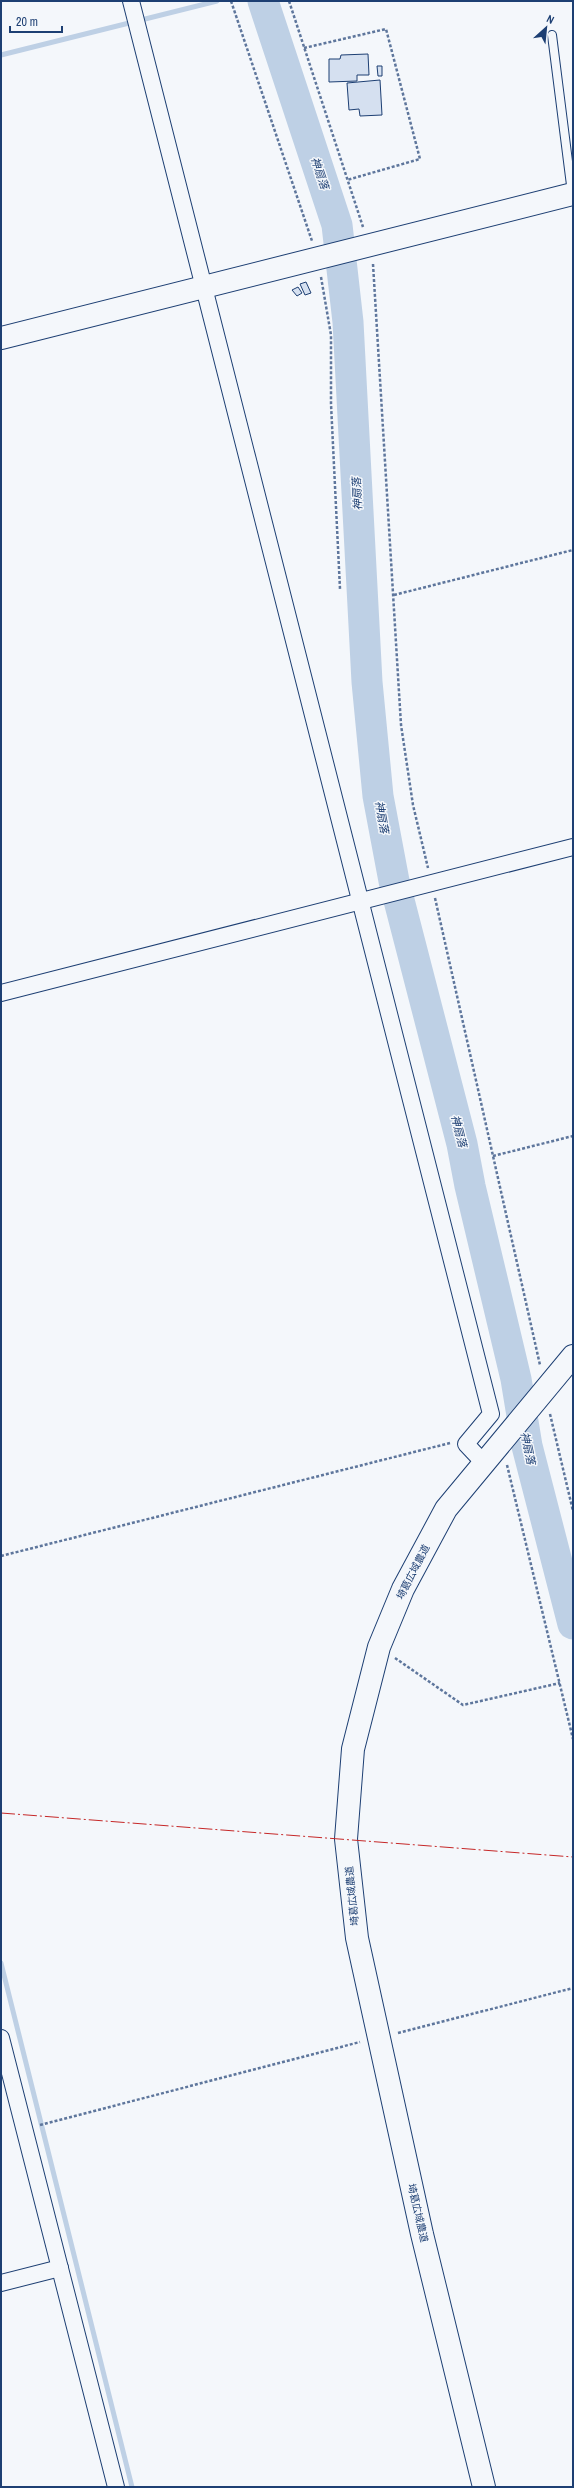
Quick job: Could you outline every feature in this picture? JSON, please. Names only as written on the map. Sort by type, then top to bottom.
[{"type":"street","points":[[131,1],[202,287],[491,1414],[466,1444],[483,1462]]},
{"type":"street","points":[[1,338],[202,287],[370,247],[573,194]]},
{"type":"street","points":[[1,993],[360,900],[573,847]]},
{"type":"street","name":"埼葛広域農道","points":[[484,2487],[424,2242],[357,1938],[346,1839],[353,1749],[379,1647],[403,1589],[446,1508],[573,1356]]},
{"type":"street","points":[[1,2038],[116,2487]]},
{"type":"street","points":[[1,2283],[60,2268]]},
{"type":"lane","points":[[552,35],[573,194]]},
{"type":"path","points":[[231,1],[318,259],[331,335],[331,404],[340,589]]},
{"type":"path","points":[[289,1],[370,247],[375,270],[401,725],[413,805],[542,1370],[548,1385],[573,1511]]},
{"type":"path","points":[[304,48],[386,29],[420,159],[347,180]]},
{"type":"path","points":[[394,596],[573,550]]},
{"type":"path","points":[[494,1156],[573,1136]]},
{"type":"path","points":[[501,1441],[573,1739]]},
{"type":"path","points":[[1,1556],[445,1442],[466,1444]]},
{"type":"path","points":[[379,1647],[463,1705],[560,1683]]},
{"type":"path","points":[[24,2129],[573,1988]]},
{"type":"building","points":[[368,54],[369,75],[357,75],[357,81],[329,82],[329,59],[340,59],[341,55]]},
{"type":"building","points":[[377,66],[382,66],[382,76],[378,76]]},
{"type":"building","points":[[380,80],[382,115],[360,116],[359,109],[349,110],[347,83]]},
{"type":"building","points":[[306,282],[311,293],[305,295],[300,284]]},
{"type":"building","points":[[298,287],[302,293],[297,296],[292,290]]},
{"type":"waterway","points":[[1,55],[217,1]]},
{"type":"waterway","name":"神扇落","points":[[263,1],[337,225],[348,322],[367,682],[378,796],[394,881],[462,1144],[470,1186],[516,1379],[527,1446],[573,1624]]},
{"type":"waterway","points":[[1,1963],[132,2487]]},
{"type":"power","points":[[1,1813],[573,1857]]}]
